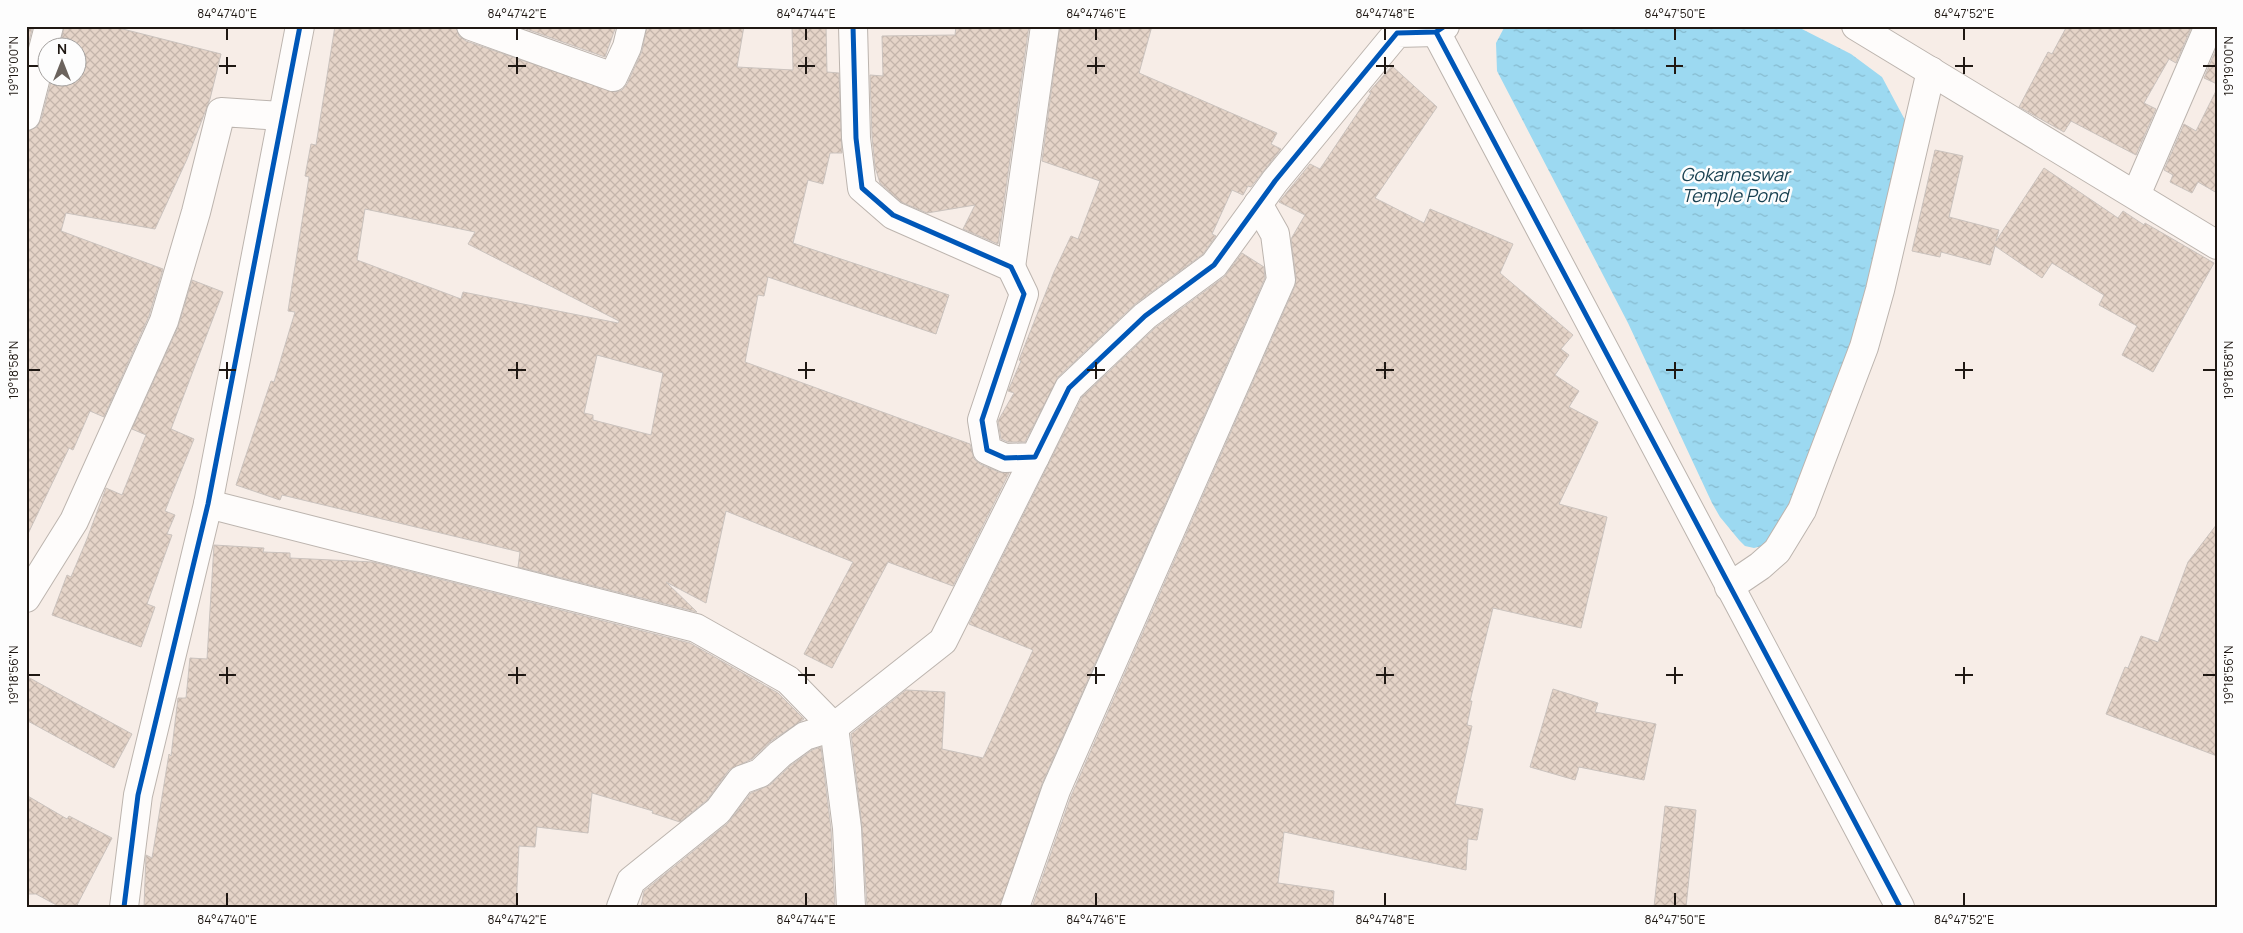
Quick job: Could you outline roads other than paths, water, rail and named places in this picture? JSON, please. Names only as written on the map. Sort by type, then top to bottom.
[{"type":"street","points":[[26,116],[49,26]]},
{"type":"street","points":[[124,907],[138,795],[208,504],[300,26]]},
{"type":"street","points":[[471,26],[613,77],[627,47],[632,26]]},
{"type":"street","points":[[853,26],[856,138],[862,188],[893,215],[1011,267]]},
{"type":"street","points":[[1035,457],[1005,458],[987,450],[982,420],[1024,294],[1011,267],[1045,26]]},
{"type":"street","points":[[1856,26],[2217,245]]},
{"type":"street","points":[[2136,195],[2209,26]]},
{"type":"street","points":[[621,907],[632,881],[718,811],[741,780],[760,773],[780,754],[805,736],[834,727],[942,641],[1069,388],[1145,316],[1214,264],[1258,204],[1397,33],[1440,29],[1729,587],[1900,907]]},
{"type":"street","points":[[1729,587],[1760,566],[1777,551],[1802,510],[1864,347],[1880,290],[1931,71]]},
{"type":"street","points":[[26,598],[74,521],[164,320],[196,212],[221,112],[282,116]]},
{"type":"street","points":[[1016,907],[1060,782],[1281,280],[1276,234],[1258,204]]},
{"type":"street","points":[[208,504],[696,628],[788,680],[834,727],[847,828],[851,907]]},
{"type":"water","name":"Gokarneswar Temple Pond","points":[[1505,26],[1796,26],[1851,54],[1882,77],[1905,120],[1906,149],[1868,311],[1788,517],[1762,546],[1754,548],[1745,546],[1720,517],[1712,503],[1628,323],[1497,71],[1496,43]]}]
